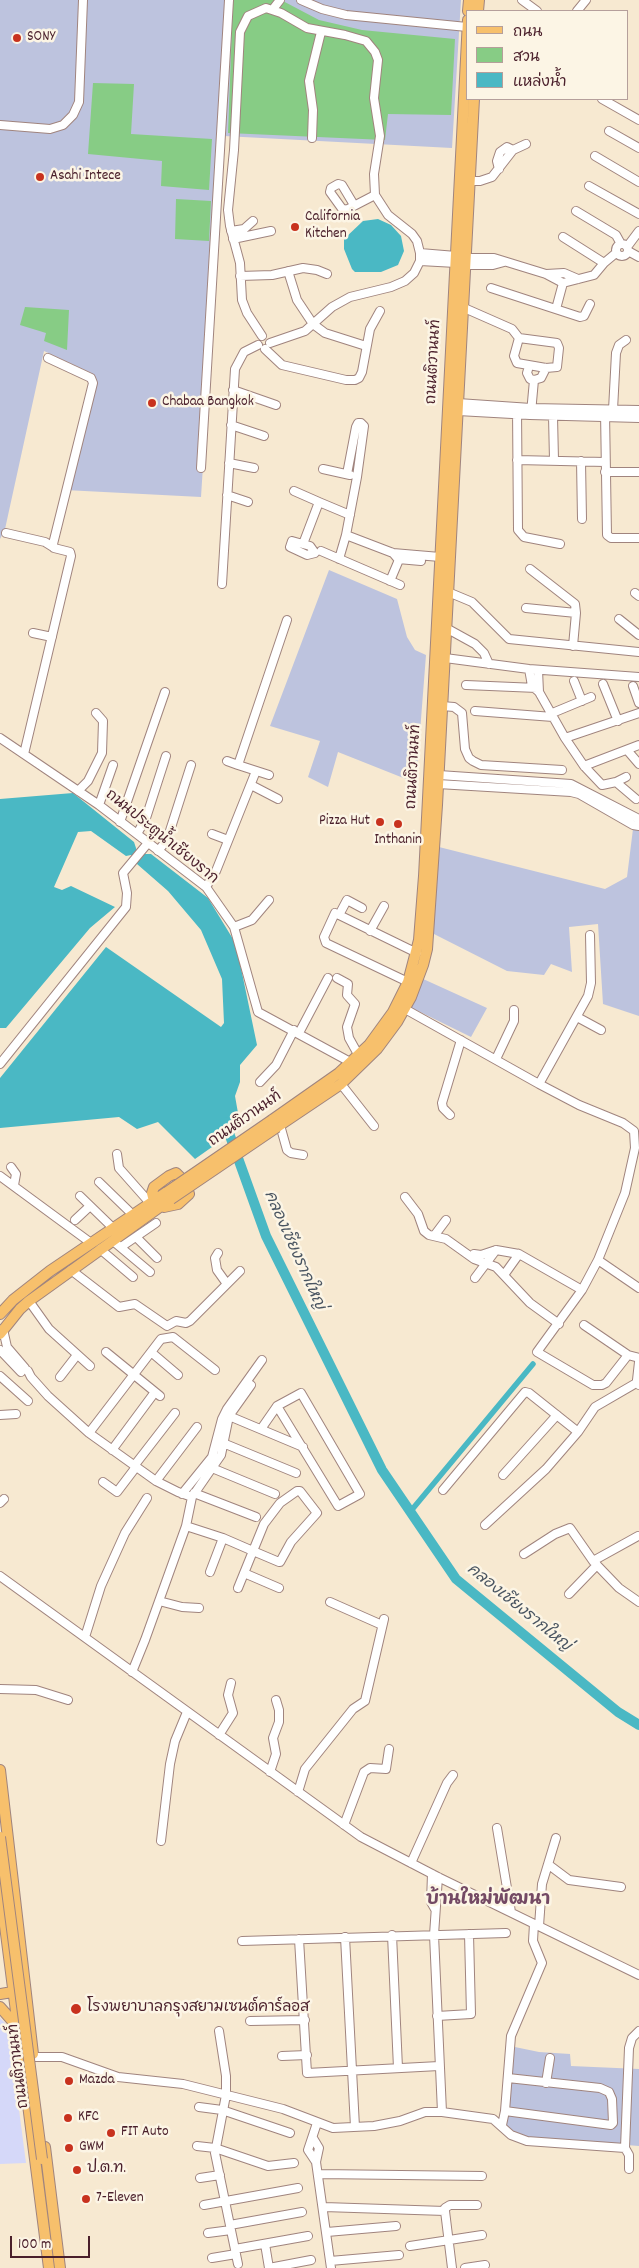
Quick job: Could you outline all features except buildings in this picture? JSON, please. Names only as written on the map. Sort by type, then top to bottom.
[{"type":"main road","name":"ถนนติวานนท์","points":[[446,543],[460,261],[466,65]]},
{"type":"main road","name":"ถนนติวานนท์","points":[[276,1124],[356,1059],[385,1024],[408,982],[416,953],[423,908],[443,561],[458,407],[462,307],[460,261],[470,181],[474,100]]},
{"type":"main road","name":"ถนนติวานนท์","points":[[0,1314],[28,1288],[113,1228],[169,1196],[276,1124],[341,1084],[377,1050],[405,1009],[419,978],[427,949],[448,592],[443,561]]},
{"type":"main road","name":"ถนนติวานนท์","points":[[2,1332],[20,1309],[29,1301],[100,1249],[117,1244],[154,1204]]},
{"type":"main road","name":"ถนนติวานนท์","points":[[0,1770],[27,1990],[33,2057],[60,2268]]},
{"type":"main road","points":[[0,1837],[55,2268]]},
{"type":"main road","name":"ถนนติวานนท์","points":[[0,1887],[49,2268]]},
{"type":"main road","points":[[3,1911],[8,1916],[12,1915],[17,1909]]},
{"type":"main road","points":[[0,1964],[7,1942]]},
{"type":"main road","points":[[0,1980],[25,1977]]},
{"type":"main road","points":[[0,1994],[27,1990]]},
{"type":"main road","points":[[0,2006],[17,2027]]},
{"type":"main road","points":[[23,2066],[25,2061],[33,2057]]},
{"type":"street","points":[[0,125],[50,129],[63,124],[73,115],[79,102],[83,0]]},
{"type":"street","points":[[202,468],[229,0]]},
{"type":"street","points":[[273,9],[280,0]]},
{"type":"street","points":[[301,0],[322,9],[346,15],[466,32]]},
{"type":"street","points":[[522,0],[536,10]]},
{"type":"street","points":[[578,10],[586,0]]},
{"type":"street","points":[[222,584],[233,390],[235,369],[240,357],[249,348],[264,345],[295,335],[313,324],[332,307],[350,297],[391,287],[405,281],[414,273],[420,257],[417,241],[412,234],[388,215],[375,195],[374,174],[380,136],[374,98],[377,56],[366,41],[345,35],[320,32],[300,25],[273,9],[259,10],[244,20],[240,32],[234,150],[228,210],[238,258],[240,293],[244,306],[262,336],[268,338],[264,345]]},
{"type":"street","points":[[312,138],[313,117],[309,72],[320,32]]},
{"type":"street","points":[[225,68],[237,68]]},
{"type":"street","points":[[604,100],[639,120]]},
{"type":"street","points":[[609,131],[639,148]]},
{"type":"street","points":[[470,181],[488,179],[499,169],[513,150],[526,144]]},
{"type":"street","points":[[595,156],[639,182]]},
{"type":"street","points":[[589,186],[639,214]]},
{"type":"street","points":[[354,205],[375,195]]},
{"type":"street","points":[[576,211],[616,235],[625,247],[639,257]]},
{"type":"street","points":[[231,230],[244,229],[253,221]]},
{"type":"street","points":[[233,239],[271,231]]},
{"type":"street","points":[[420,257],[460,261],[494,258],[546,274],[563,283],[594,275],[616,253],[621,256],[625,247],[639,231]]},
{"type":"street","points":[[563,237],[604,263]]},
{"type":"street","points":[[240,276],[266,276],[309,268],[327,274]]},
{"type":"street","points":[[288,271],[297,300],[313,324],[325,333],[366,346]]},
{"type":"street","points":[[546,274],[568,274],[578,279]]},
{"type":"street","points":[[556,309],[563,283]]},
{"type":"street","points":[[491,288],[582,317],[590,304]]},
{"type":"street","points":[[462,307],[512,329],[519,338],[557,343],[558,365],[554,368],[520,365],[514,360],[516,343],[519,338]]},
{"type":"street","points":[[264,345],[282,365],[351,381],[361,375],[370,329],[380,311]]},
{"type":"street","points":[[626,340],[619,345],[616,353],[608,412],[605,462],[607,535],[612,538],[639,538]]},
{"type":"street","points":[[48,358],[91,378],[93,383],[53,547]]},
{"type":"street","points":[[528,366],[528,377],[534,380],[541,378],[546,368]]},
{"type":"street","points":[[531,412],[534,380]]},
{"type":"street","points":[[233,390],[276,405]]},
{"type":"street","points":[[458,407],[531,412],[608,412],[639,418]]},
{"type":"street","points":[[531,412],[553,416],[639,410]]},
{"type":"street","points":[[517,411],[519,532],[524,537],[560,544]]},
{"type":"street","points":[[553,416],[554,460]]},
{"type":"street","points":[[339,559],[346,535],[357,477],[364,426],[361,423],[358,423],[356,427],[347,474]]},
{"type":"street","points":[[231,425],[264,436]]},
{"type":"street","points":[[517,460],[605,462]]},
{"type":"street","points":[[581,461],[582,519]]},
{"type":"street","points":[[229,462],[254,468]]},
{"type":"street","points":[[323,469],[357,477]]},
{"type":"street","points":[[605,472],[639,472]]},
{"type":"street","points":[[294,491],[350,515]]},
{"type":"street","points":[[227,495],[248,502]]},
{"type":"street","points":[[303,544],[319,502]]},
{"type":"street","points":[[6,533],[45,542],[71,554],[24,754]]},
{"type":"street","points":[[346,535],[398,556],[443,561]]},
{"type":"street","points":[[321,550],[400,585]]},
{"type":"street","points":[[390,581],[398,556]]},
{"type":"street","points":[[530,569],[575,604],[576,613],[572,646]]},
{"type":"street","points":[[448,592],[472,602],[509,639],[639,652]]},
{"type":"street","points":[[526,608],[576,613]]},
{"type":"street","points":[[619,619],[639,635]]},
{"type":"street","points":[[238,765],[287,620]]},
{"type":"street","points":[[446,628],[475,644],[484,653],[489,664]]},
{"type":"street","points":[[33,633],[52,637]]},
{"type":"street","points":[[445,658],[538,670],[639,677]]},
{"type":"street","points":[[529,669],[537,690],[584,766],[602,784],[616,782],[626,777]]},
{"type":"street","points":[[537,690],[538,670]]},
{"type":"street","points":[[574,681],[582,701]]},
{"type":"street","points":[[603,684],[618,721]]},
{"type":"street","points":[[466,685],[537,690]]},
{"type":"street","points":[[633,686],[639,703]]},
{"type":"street","points":[[120,822],[164,692]]},
{"type":"street","points":[[475,711],[552,715],[591,697]]},
{"type":"street","points":[[442,706],[454,708],[462,714],[465,749],[469,758],[473,761],[481,765],[562,770]]},
{"type":"street","points":[[78,791],[93,772],[102,754],[103,721],[96,713]]},
{"type":"street","points":[[565,738],[639,713]]},
{"type":"street","name":"ถนนประตูน้ำเชียงราก","points":[[0,738],[99,805],[206,887],[234,927],[243,955],[255,1008],[296,1032],[356,1059]]},
{"type":"street","points":[[584,766],[639,745]]},
{"type":"street","points":[[627,750],[639,764]]},
{"type":"street","points":[[137,834],[146,818],[166,756]]},
{"type":"street","points":[[227,761],[269,775]]},
{"type":"street","points":[[99,805],[112,765]]},
{"type":"street","points":[[158,851],[167,840],[191,765]]},
{"type":"street","points":[[206,887],[216,871],[256,770]]},
{"type":"street","points":[[438,780],[571,784],[639,819]]},
{"type":"street","points":[[438,780],[571,792],[579,794],[633,825],[639,826]]},
{"type":"street","points":[[616,782],[636,799]]},
{"type":"street","points":[[251,785],[278,799]]},
{"type":"street","points":[[212,834],[228,840]]},
{"type":"street","points":[[0,1064],[126,907],[127,893],[123,873],[148,843]]},
{"type":"street","points":[[234,927],[252,920],[269,900]]},
{"type":"street","points":[[339,914],[347,900],[362,908]]},
{"type":"street","points":[[370,931],[384,906]]},
{"type":"street","points":[[408,982],[326,943],[324,937],[332,914],[339,914],[416,953]]},
{"type":"street","points":[[538,1084],[588,996],[591,983],[590,936]]},
{"type":"street","points":[[260,1082],[276,1065],[328,978]]},
{"type":"street","points":[[337,978],[348,984],[347,995],[355,1004],[347,1027],[356,1059]]},
{"type":"street","points":[[405,1009],[538,1084],[579,1105],[630,1127],[634,1131],[637,1140],[625,1193],[598,1260],[582,1290],[537,1352],[587,1383],[602,1385],[606,1383],[628,1355]]},
{"type":"street","points":[[496,1059],[512,1025],[514,1010]]},
{"type":"street","points":[[577,1017],[600,1030]]},
{"type":"street","points":[[450,1115],[443,1108],[442,1103],[461,1040]]},
{"type":"street","points":[[341,1084],[374,1126]]},
{"type":"street","points":[[276,1124],[287,1150],[291,1153],[303,1155]]},
{"type":"street","points":[[117,1154],[118,1168],[154,1204]]},
{"type":"street","points":[[10,1167],[16,1174],[14,1185]]},
{"type":"street","points":[[0,1176],[91,1243]]},
{"type":"street","points":[[99,1182],[133,1215]]},
{"type":"street","points":[[80,1196],[113,1228]]},
{"type":"street","points":[[405,1197],[418,1214],[424,1231],[446,1239],[474,1260],[496,1267],[530,1303],[559,1324]]},
{"type":"street","points":[[75,1220],[90,1206]]},
{"type":"street","points":[[434,1236],[446,1220]]},
{"type":"street","points":[[150,1272],[117,1244],[136,1237],[156,1223]]},
{"type":"street","points":[[136,1237],[157,1258]]},
{"type":"street","points":[[100,1249],[133,1277]]},
{"type":"street","points":[[474,1254],[481,1255],[496,1250],[519,1254],[582,1290]]},
{"type":"street","points":[[475,1278],[496,1250]]},
{"type":"street","points":[[218,1253],[215,1263],[217,1270],[227,1284]]},
{"type":"street","points":[[504,1275],[519,1254]]},
{"type":"street","points":[[598,1260],[639,1288]]},
{"type":"street","points":[[70,1270],[119,1307],[135,1304],[167,1326],[176,1321],[186,1323],[190,1321],[240,1271]]},
{"type":"street","points":[[29,1301],[49,1329],[90,1366]]},
{"type":"street","points":[[584,1325],[628,1355],[639,1358]]},
{"type":"street","points":[[2,1332],[14,1361]]},
{"type":"street","points":[[89,1434],[162,1339],[173,1337],[215,1370]]},
{"type":"street","points":[[0,1350],[26,1372],[54,1402],[89,1434],[156,1481],[182,1494],[193,1495],[256,1517]]},
{"type":"street","points":[[106,1352],[158,1394],[112,1450]]},
{"type":"street","points":[[151,1352],[178,1375]]},
{"type":"street","points":[[60,1378],[77,1355]]},
{"type":"street","points":[[182,1494],[212,1458],[222,1418],[262,1360]]},
{"type":"street","points":[[485,1525],[546,1469],[578,1432],[595,1407],[638,1384],[639,1362]]},
{"type":"street","points":[[0,1376],[28,1401]]},
{"type":"street","points":[[132,1672],[186,1526],[193,1495],[221,1455],[229,1416],[251,1385]]},
{"type":"street","points":[[261,1429],[278,1406],[301,1392],[360,1494],[338,1506],[278,1406]]},
{"type":"street","points":[[443,1490],[525,1392],[529,1392],[578,1432]]},
{"type":"street","points":[[103,1482],[117,1492],[175,1413]]},
{"type":"street","points":[[0,1415],[16,1414]]},
{"type":"street","points":[[503,1475],[557,1415]]},
{"type":"street","points":[[229,1416],[303,1447]]},
{"type":"street","points":[[156,1481],[197,1427]]},
{"type":"street","points":[[223,1443],[296,1473]]},
{"type":"street","points":[[212,1468],[275,1494]]},
{"type":"street","points":[[186,1526],[223,1538],[253,1551],[279,1562],[282,1561],[291,1542],[317,1513],[300,1491],[291,1495],[264,1524],[253,1551],[244,1574],[238,1588]]},
{"type":"street","points":[[85,1637],[101,1586],[125,1533],[147,1498]]},
{"type":"street","points":[[524,1554],[569,1528],[595,1563],[619,1588],[639,1602]]},
{"type":"street","points":[[568,1594],[595,1563],[638,1536]]},
{"type":"street","points":[[210,1572],[223,1538]]},
{"type":"street","points":[[244,1574],[279,1588]]},
{"type":"street","points":[[0,1576],[361,1837],[435,1876],[639,1975]]},
{"type":"street","points":[[159,1600],[182,1607],[199,1608]]},
{"type":"street","points":[[298,1792],[304,1769],[353,1710],[365,1701],[383,1622],[330,1602]]},
{"type":"street","points":[[219,1736],[234,1713],[228,1695],[231,1682]]},
{"type":"street","points":[[0,1689],[36,1690],[68,1700]]},
{"type":"street","points":[[270,1772],[276,1754],[273,1738],[279,1722],[279,1705],[276,1700]]},
{"type":"street","points":[[161,1841],[170,1764],[175,1741],[187,1712]]},
{"type":"street","points":[[344,1825],[364,1772],[368,1768],[386,1769],[389,1749]]},
{"type":"street","points":[[410,1863],[453,1774]]},
{"type":"street","points":[[497,1828],[510,1912]]},
{"type":"street","points":[[502,2125],[505,2111],[511,2036],[542,1963],[534,1941],[542,1884],[556,1838]]},
{"type":"street","points":[[549,1864],[569,1880],[621,1887]]},
{"type":"street","points":[[435,1876],[431,1902],[435,1909],[438,2066],[442,2112]]},
{"type":"street","points":[[242,1941],[506,1933]]},
{"type":"street","points":[[437,2016],[471,2014],[469,1934]]},
{"type":"street","points":[[392,1935],[398,2068]]},
{"type":"street","points":[[345,1937],[350,2071],[355,2126]]},
{"type":"street","points":[[299,1939],[307,2073],[438,2066]]},
{"type":"street","points":[[250,2021],[305,2020]]},
{"type":"street","points":[[219,2031],[226,2076],[226,2095],[215,2148],[238,2264]]},
{"type":"street","points":[[629,2169],[629,2155],[625,2148],[629,2048],[632,2038],[639,2031]]},
{"type":"street","points":[[282,2056],[307,2055]]},
{"type":"street","points":[[33,2057],[62,2057],[118,2077],[183,2084],[283,2109],[333,2128],[374,2126],[425,2112],[442,2112],[493,2119],[511,2135],[527,2141],[625,2148]]},
{"type":"street","points":[[546,2083],[550,2058]]},
{"type":"street","points":[[505,2111],[613,2124],[612,2099],[609,2092],[600,2088],[508,2078]]},
{"type":"street","points":[[199,2106],[222,2110],[290,2133]]},
{"type":"street","points":[[317,2123],[308,2150],[316,2162],[331,2265],[399,2255]]},
{"type":"street","points":[[197,2146],[215,2148],[262,2165],[294,2163]]},
{"type":"street","points":[[318,2174],[482,2176]]},
{"type":"street","points":[[200,2178],[220,2175]]},
{"type":"street","points":[[204,2205],[298,2188]]},
{"type":"street","points":[[452,2268],[445,2208],[450,2205],[477,2205]]},
{"type":"street","points":[[324,2207],[445,2211]]},
{"type":"street","points":[[208,2233],[302,2212]]},
{"type":"street","points":[[327,2232],[396,2226]]},
{"type":"street","points":[[410,2246],[482,2235]]},
{"type":"street","points":[[212,2258],[265,2244],[308,2236]]},
{"type":"street","points":[[265,2244],[269,2268],[311,2260]]},
{"type":"street","points":[[464,2268],[485,2265]]},
{"type":"shaded area","points":[[0,0],[461,0],[452,148],[224,136],[201,497],[65,490],[91,373],[44,351],[5,529],[0,539]]},
{"type":"shaded area","points":[[329,570],[397,599],[407,637],[415,650],[426,655],[416,783],[338,752],[328,787],[308,777],[320,741],[270,726]]},
{"type":"shaded area","points":[[633,829],[639,831],[639,1016],[603,1004],[598,924],[569,927],[572,972],[551,964],[544,975],[507,971],[432,933],[439,847],[605,889],[627,877]]},
{"type":"shaded area","points":[[421,978],[487,1008],[471,1037],[408,1006]]},
{"type":"shaded area","points":[[0,2018],[5,2023],[10,2041],[26,2163],[0,2164]]},
{"type":"shaded area","points":[[510,2046],[539,2052],[570,2054],[571,2066],[639,2069],[639,2146],[526,2137],[509,2129],[500,2119]]},
{"type":"green space","points":[[233,0],[281,0],[319,20],[362,30],[455,39],[451,115],[388,114],[385,140],[228,133]]},
{"type":"green space","points":[[93,83],[134,84],[131,134],[212,139],[209,190],[161,186],[162,161],[88,154]]},
{"type":"green space","points":[[176,199],[211,201],[209,241],[175,239]]},
{"type":"green space","points":[[25,307],[69,310],[67,350],[44,341],[46,333],[20,325]]},
{"type":"water","points":[[378,219],[391,225],[401,236],[404,251],[398,265],[381,272],[355,272],[344,249],[344,239],[363,221]]},
{"type":"water","points":[[73,793],[134,842],[137,851],[143,854],[151,854],[208,898],[236,944],[257,1045],[240,1065],[240,1082],[235,1096],[238,1113],[246,1123],[195,1159],[158,1122],[137,1129],[119,1117],[0,1128],[0,1078],[106,947],[221,1027],[224,1023],[222,979],[201,930],[168,891],[137,864],[136,859],[131,855],[126,856],[91,831],[78,832],[54,887],[62,890],[71,886],[115,907],[90,928],[6,1028],[0,1028],[0,799]]},
{"type":"waterway","name":"คลองเชียงรากใหญ่","points":[[225,1122],[266,1236],[382,1470],[456,1579],[618,1712],[639,1725]]},
{"type":"waterway","points":[[410,1512],[533,1364]]},
{"type":"place","name":"SONY","points":[[17,38]]},
{"type":"place","name":"Asahi Intece","points":[[40,177]]},
{"type":"place","name":"California Kitchen","points":[[295,227]]},
{"type":"place","name":"Chabaa Bangkok","points":[[152,403]]},
{"type":"place","name":"Pizza Hut","points":[[380,822]]},
{"type":"place","name":"Inthanin","points":[[398,824]]},
{"type":"place","name":"โรงพยาบาลกรุงสยามเซนต์คาร์ลอส","points":[[76,2009]]},
{"type":"place","name":"Mazda","points":[[69,2081]]},
{"type":"place","name":"KFC","points":[[68,2118]]},
{"type":"place","name":"FIT Auto","points":[[111,2133]]},
{"type":"place","name":"GWM","points":[[69,2148]]},
{"type":"place","name":"ป.ต.ท.","points":[[77,2170]]},
{"type":"place","name":"7-Eleven","points":[[86,2199]]},
{"type":"district","name":"บ้านใหม่พัฒนา","points":[[488,1902]]}]
